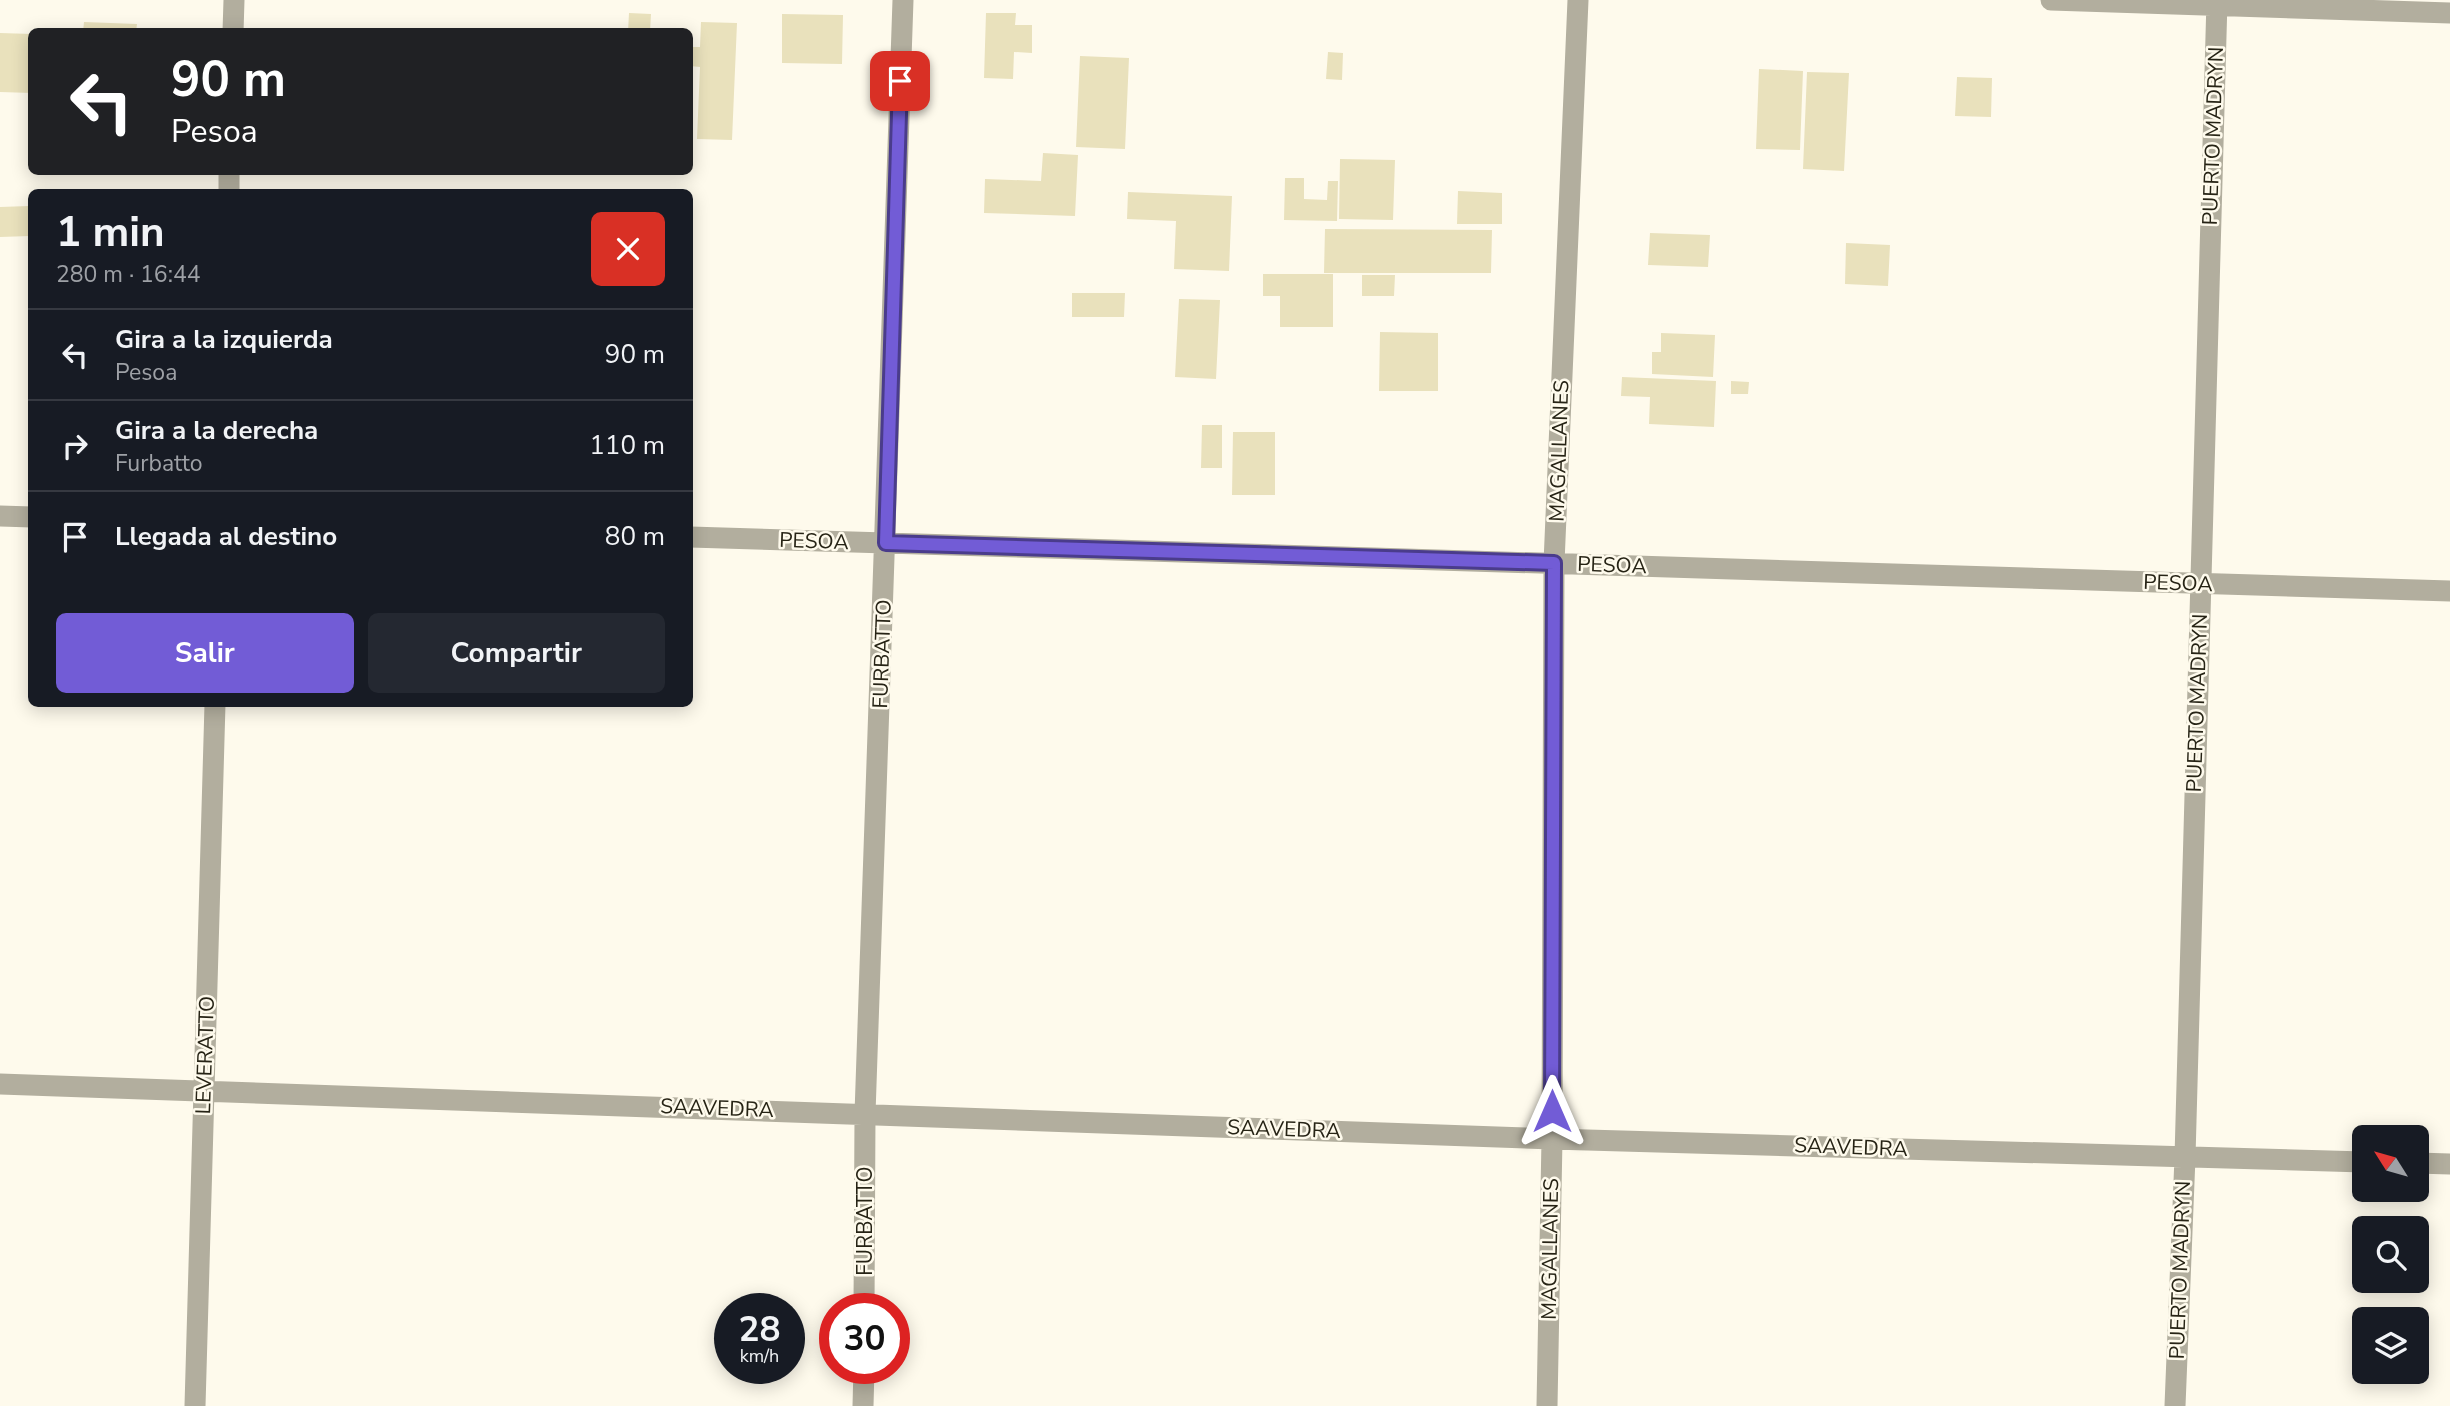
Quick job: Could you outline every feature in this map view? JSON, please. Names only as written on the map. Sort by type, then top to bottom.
[{"type":"street","points":[[233,28],[234,0]]},
{"type":"street","name":"FURBATTO","points":[[864,1293],[866,1114],[903,0]]},
{"type":"street","name":"MAGALLANES","points":[[1547,1406],[1552,1139],[1554,563],[1578,0]]},
{"type":"street","points":[[2052,0],[2217,3],[2450,13]]},
{"type":"street","name":"PUERTO MADRYN","points":[[2175,1406],[2185,1157],[2217,3]]},
{"type":"street","points":[[0,516],[28,517]]},
{"type":"street","name":"PESOA","points":[[693,537],[2450,591]]},
{"type":"street","name":"LEVERATTO","points":[[195,1406],[215,707]]},
{"type":"street","name":"SAAVEDRA","points":[[0,1084],[1552,1139],[2352,1162]]},
{"type":"street","points":[[2429,1163],[2450,1164]]},
{"type":"street","points":[[863,1406],[864,1384]]},
{"type":"building","points":[[629,13],[651,14],[650,28],[628,28]]},
{"type":"building","points":[[986,13],[1016,13],[1015,25],[1032,25],[1032,53],[1014,52],[1013,79],[984,78]]},
{"type":"building","points":[[782,14],[843,15],[842,64],[782,63]]},
{"type":"building","points":[[84,22],[137,24],[136,28],[83,28]]},
{"type":"building","points":[[701,22],[737,23],[732,140],[697,139],[700,67],[693,66],[693,47],[700,47]]},
{"type":"building","points":[[0,33],[28,34],[28,93],[0,92]]},
{"type":"building","points":[[1328,52],[1343,53],[1342,80],[1326,79]]},
{"type":"building","points":[[1080,56],[1129,58],[1125,149],[1076,147]]},
{"type":"building","points":[[1759,69],[1803,71],[1800,150],[1756,149]]},
{"type":"building","points":[[1807,72],[1849,73],[1844,171],[1803,169]]},
{"type":"building","points":[[1957,77],[1992,78],[1991,117],[1955,116]]},
{"type":"building","points":[[1043,153],[1078,155],[1075,216],[984,213],[985,179],[1041,181]]},
{"type":"building","points":[[1340,159],[1395,160],[1393,220],[1339,219]]},
{"type":"building","points":[[1285,178],[1304,178],[1304,199],[1327,200],[1328,181],[1338,181],[1337,221],[1284,220]]},
{"type":"building","points":[[1458,191],[1502,193],[1502,224],[1457,224]]},
{"type":"building","points":[[1128,192],[1232,196],[1229,271],[1174,269],[1176,221],[1127,219]]},
{"type":"building","points":[[28,206],[28,236],[0,237],[0,207]]},
{"type":"building","points":[[1325,229],[1492,230],[1491,273],[1324,273]]},
{"type":"building","points":[[1650,233],[1710,235],[1708,267],[1648,265]]},
{"type":"building","points":[[1846,243],[1890,245],[1888,286],[1845,284]]},
{"type":"building","points":[[1263,274],[1333,274],[1333,327],[1280,327],[1280,296],[1263,296]]},
{"type":"building","points":[[1362,275],[1395,275],[1394,296],[1362,296]]},
{"type":"building","points":[[1072,293],[1125,293],[1124,317],[1072,317]]},
{"type":"building","points":[[1179,299],[1220,300],[1216,379],[1175,377]]},
{"type":"building","points":[[1380,332],[1438,333],[1438,391],[1379,391]]},
{"type":"building","points":[[1661,333],[1715,335],[1713,377],[1652,374],[1652,352],[1661,352]]},
{"type":"building","points":[[1622,377],[1716,381],[1714,427],[1649,424],[1650,397],[1621,396]]},
{"type":"building","points":[[1731,381],[1749,382],[1748,394],[1731,394]]},
{"type":"building","points":[[1202,425],[1222,425],[1222,468],[1201,468]]},
{"type":"building","points":[[1233,432],[1275,432],[1275,495],[1232,495]]},
{"type":"route","points":[[900,81],[886,543],[1554,563],[1552,1111]]}]
